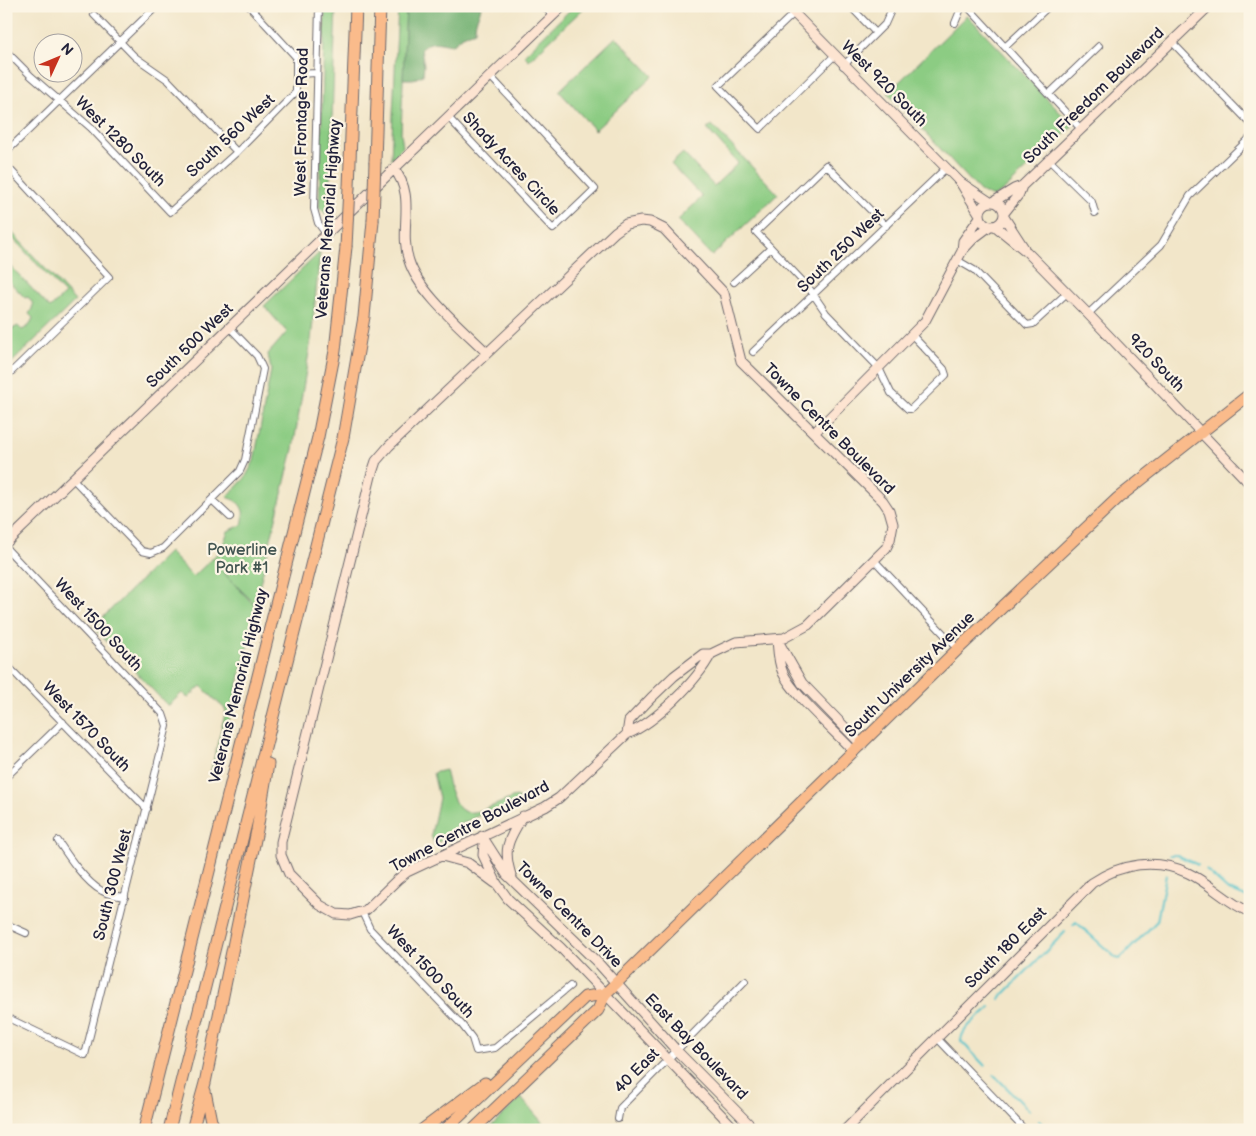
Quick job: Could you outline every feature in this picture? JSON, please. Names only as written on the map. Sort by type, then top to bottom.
[{"type":"highway","name":"Veterans Memorial Highway","points":[[144,1130],[318,437],[334,351],[346,246],[356,6]]},
{"type":"highway","points":[[169,1130],[337,463],[353,390],[364,317],[372,221],[380,6]]},
{"type":"highway","name":"South University Avenue","points":[[472,1130],[598,1010],[605,994],[958,649],[1118,498],[1250,394]]},
{"type":"highway","points":[[192,1130],[204,1083],[257,830],[280,690]]},
{"type":"highway","name":"South University Avenue","points":[[445,1130],[585,997],[605,994]]},
{"type":"highway","points":[[422,1130],[514,1063]]},
{"type":"highway","points":[[204,1083],[206,1102],[216,1130]]},
{"type":"street","points":[[6,152],[158,6]]},
{"type":"street","points":[[249,6],[294,54],[297,60],[297,74],[317,73]]},
{"type":"street","name":"West Frontage Road","points":[[319,6],[314,209],[318,224],[326,234]]},
{"type":"street","points":[[544,6],[553,16]]},
{"type":"street","name":"South 500 West","points":[[6,543],[563,6]]},
{"type":"street","name":"West 920 South","points":[[787,6],[843,66],[873,92],[960,182],[992,202]]},
{"type":"street","points":[[850,6],[876,33]]},
{"type":"street","points":[[843,66],[885,24],[893,6]]},
{"type":"street","points":[[955,23],[962,6]]},
{"type":"street","points":[[967,6],[1081,129]]},
{"type":"street","points":[[1005,48],[1049,6]]},
{"type":"street","name":"South Freedom Boulevard","points":[[1004,215],[1019,194],[1022,186],[1209,6]]},
{"type":"street","points":[[794,14],[718,86],[760,129],[834,56]]},
{"type":"street","points":[[94,15],[141,61],[168,80],[237,152]]},
{"type":"street","points":[[1172,42],[1250,123]]},
{"type":"street","points":[[1049,94],[1099,46]]},
{"type":"street","name":"West 1280 South","points":[[6,51],[91,128],[170,212]]},
{"type":"street","name":"South 560 West","points":[[170,212],[237,152],[294,95],[297,74]]},
{"type":"street","name":"Shady Acres Circle","points":[[448,117],[553,229],[567,216],[594,189],[490,76]]},
{"type":"street","points":[[980,216],[986,225],[993,226],[1027,252],[1088,314],[1160,245],[1168,236],[1185,202],[1250,138]]},
{"type":"street","points":[[1049,160],[1092,202],[1096,213]]},
{"type":"street","points":[[6,165],[109,276],[6,377]]},
{"type":"street","points":[[886,226],[826,165],[756,232],[815,295],[826,313],[879,368],[891,393],[905,408],[911,409],[946,373],[912,335]]},
{"type":"street","name":"South 250 West","points":[[753,352],[815,295],[946,168]]},
{"type":"street","points":[[394,169],[406,191],[407,255],[416,276],[432,298],[487,353]]},
{"type":"street","name":"West 920 South","points":[[960,182],[980,216]]},
{"type":"street","name":"South Freedom Boulevard","points":[[992,202],[1014,188],[1022,186]]},
{"type":"street","points":[[815,432],[925,321],[959,255],[963,241],[980,216],[983,206],[992,202],[1000,206],[1027,252]]},
{"type":"street","points":[[959,255],[974,238],[993,226],[1004,215]]},
{"type":"street","name":"Towne Centre Boulevard","points":[[631,222],[650,222],[664,229],[721,288],[728,301],[741,361],[815,432],[879,496],[889,510],[892,524],[890,540],[886,548],[875,561],[808,625],[795,634],[777,639],[736,642],[711,654],[703,654],[669,680],[630,721],[626,734],[565,793],[545,806],[523,816],[483,839],[442,856],[396,880],[379,900],[362,912],[342,915],[329,912],[295,881],[284,866],[281,855],[283,832],[376,461],[615,232],[631,222]]},
{"type":"street","points":[[734,282],[771,248]]},
{"type":"street","points":[[959,255],[1027,325],[1033,324],[1067,293]]},
{"type":"street","name":"920 South","points":[[1088,314],[1250,484]]},
{"type":"street","points":[[73,479],[139,548],[151,553],[163,548],[236,477],[245,460],[262,373],[260,359],[230,328]]},
{"type":"street","points":[[212,500],[230,517]]},
{"type":"street","name":"West 1500 South","points":[[6,548],[162,714],[166,722]]},
{"type":"street","points":[[875,561],[958,649]]},
{"type":"street","points":[[777,639],[778,662],[784,676],[794,689],[858,748]]},
{"type":"street","points":[[777,639],[802,682],[858,748]]},
{"type":"street","points":[[626,734],[640,728],[662,709],[702,669],[711,654]]},
{"type":"street","name":"West 1570 South","points":[[7,665],[147,809]]},
{"type":"street","points":[[6,777],[63,722]]},
{"type":"street","name":"South 300 West","points":[[6,1017],[85,1055],[147,809],[166,722]]},
{"type":"street","points":[[514,883],[506,855],[507,845],[523,816]]},
{"type":"street","name":"Towne Centre Drive","points":[[483,839],[514,883],[560,924],[616,984]]},
{"type":"street","name":"Towne Centre Drive","points":[[483,839],[483,855],[497,884],[519,910],[561,948],[605,994]]},
{"type":"street","points":[[58,841],[72,861],[98,888],[110,894],[125,897]]},
{"type":"street","points":[[442,856],[468,863],[497,884]]},
{"type":"street","name":"South 180 East","points":[[845,1130],[1092,883],[1111,871],[1133,865],[1158,865],[1188,873],[1231,904],[1250,912]]},
{"type":"street","name":"West 1500 South","points":[[362,912],[368,925],[468,1032],[476,1051],[495,1048],[570,986]]},
{"type":"street","points":[[6,924],[26,933]]},
{"type":"street","name":"40 East","points":[[618,1119],[620,1108],[745,981]]},
{"type":"street","name":"East Bay Boulevard","points":[[616,984],[677,1051],[755,1130]]},
{"type":"street","name":"East Bay Boulevard","points":[[605,994],[736,1130]]},
{"type":"street","points":[[937,1038],[1025,1130]]},
{"type":"green space","points":[[325,6],[336,6],[329,205],[331,206],[331,215],[326,214],[319,207]]},
{"type":"green space","points":[[398,6],[406,6],[401,133],[403,147],[391,159]]},
{"type":"green space","points":[[406,6],[481,6],[475,31],[463,36],[452,45],[435,42],[425,46],[421,49],[424,65],[423,75],[414,79],[403,79]]},
{"type":"green space","points":[[574,6],[586,6],[529,60],[524,55]]},
{"type":"green space","points":[[967,15],[1073,126],[1003,191],[993,197],[980,191],[888,93]]},
{"type":"green space","points":[[616,37],[653,76],[595,130],[559,91]]},
{"type":"green space","points":[[712,125],[778,194],[712,256],[678,220],[702,197],[671,164],[683,153],[714,186],[738,163],[707,129]]},
{"type":"green space","points":[[6,226],[75,301],[6,368],[6,351],[10,347],[6,343],[6,327],[10,330],[18,326],[22,330],[29,326],[33,318],[29,314],[33,305],[28,297],[25,298],[6,278],[9,275],[6,271],[6,261],[50,308],[65,294],[6,231]]},
{"type":"green space","name":"Powerline Park #1","points":[[320,252],[311,340],[293,449],[255,604],[221,570],[257,608],[215,776],[210,774],[226,710],[201,686],[188,698],[182,693],[168,706],[93,627],[169,552],[193,577],[221,550],[228,531],[242,525],[242,508],[227,497],[245,478],[254,461],[271,370],[268,354],[287,332],[264,306]]},
{"type":"green space","points":[[445,770],[450,789],[460,809],[467,812],[476,812],[515,797],[519,798],[520,803],[495,816],[486,812],[457,826],[456,836],[434,843],[431,835],[439,798],[433,773]]},
{"type":"green space","points":[[521,1098],[549,1130],[487,1130]]},
{"type":"waterway","points":[[1170,855],[1177,855],[1198,865]]},
{"type":"waterway","points":[[1206,870],[1227,889],[1250,899]]},
{"type":"waterway","points":[[1073,925],[1076,922],[1116,958],[1120,959],[1157,921],[1166,875]]},
{"type":"waterway","points":[[999,999],[1065,932]]},
{"type":"waterway","points":[[985,1066],[961,1041],[964,1031],[990,1007]]},
{"type":"waterway","points":[[994,1075],[1029,1110]]},
{"type":"waterway","points":[[1039,1121],[1049,1130]]}]
